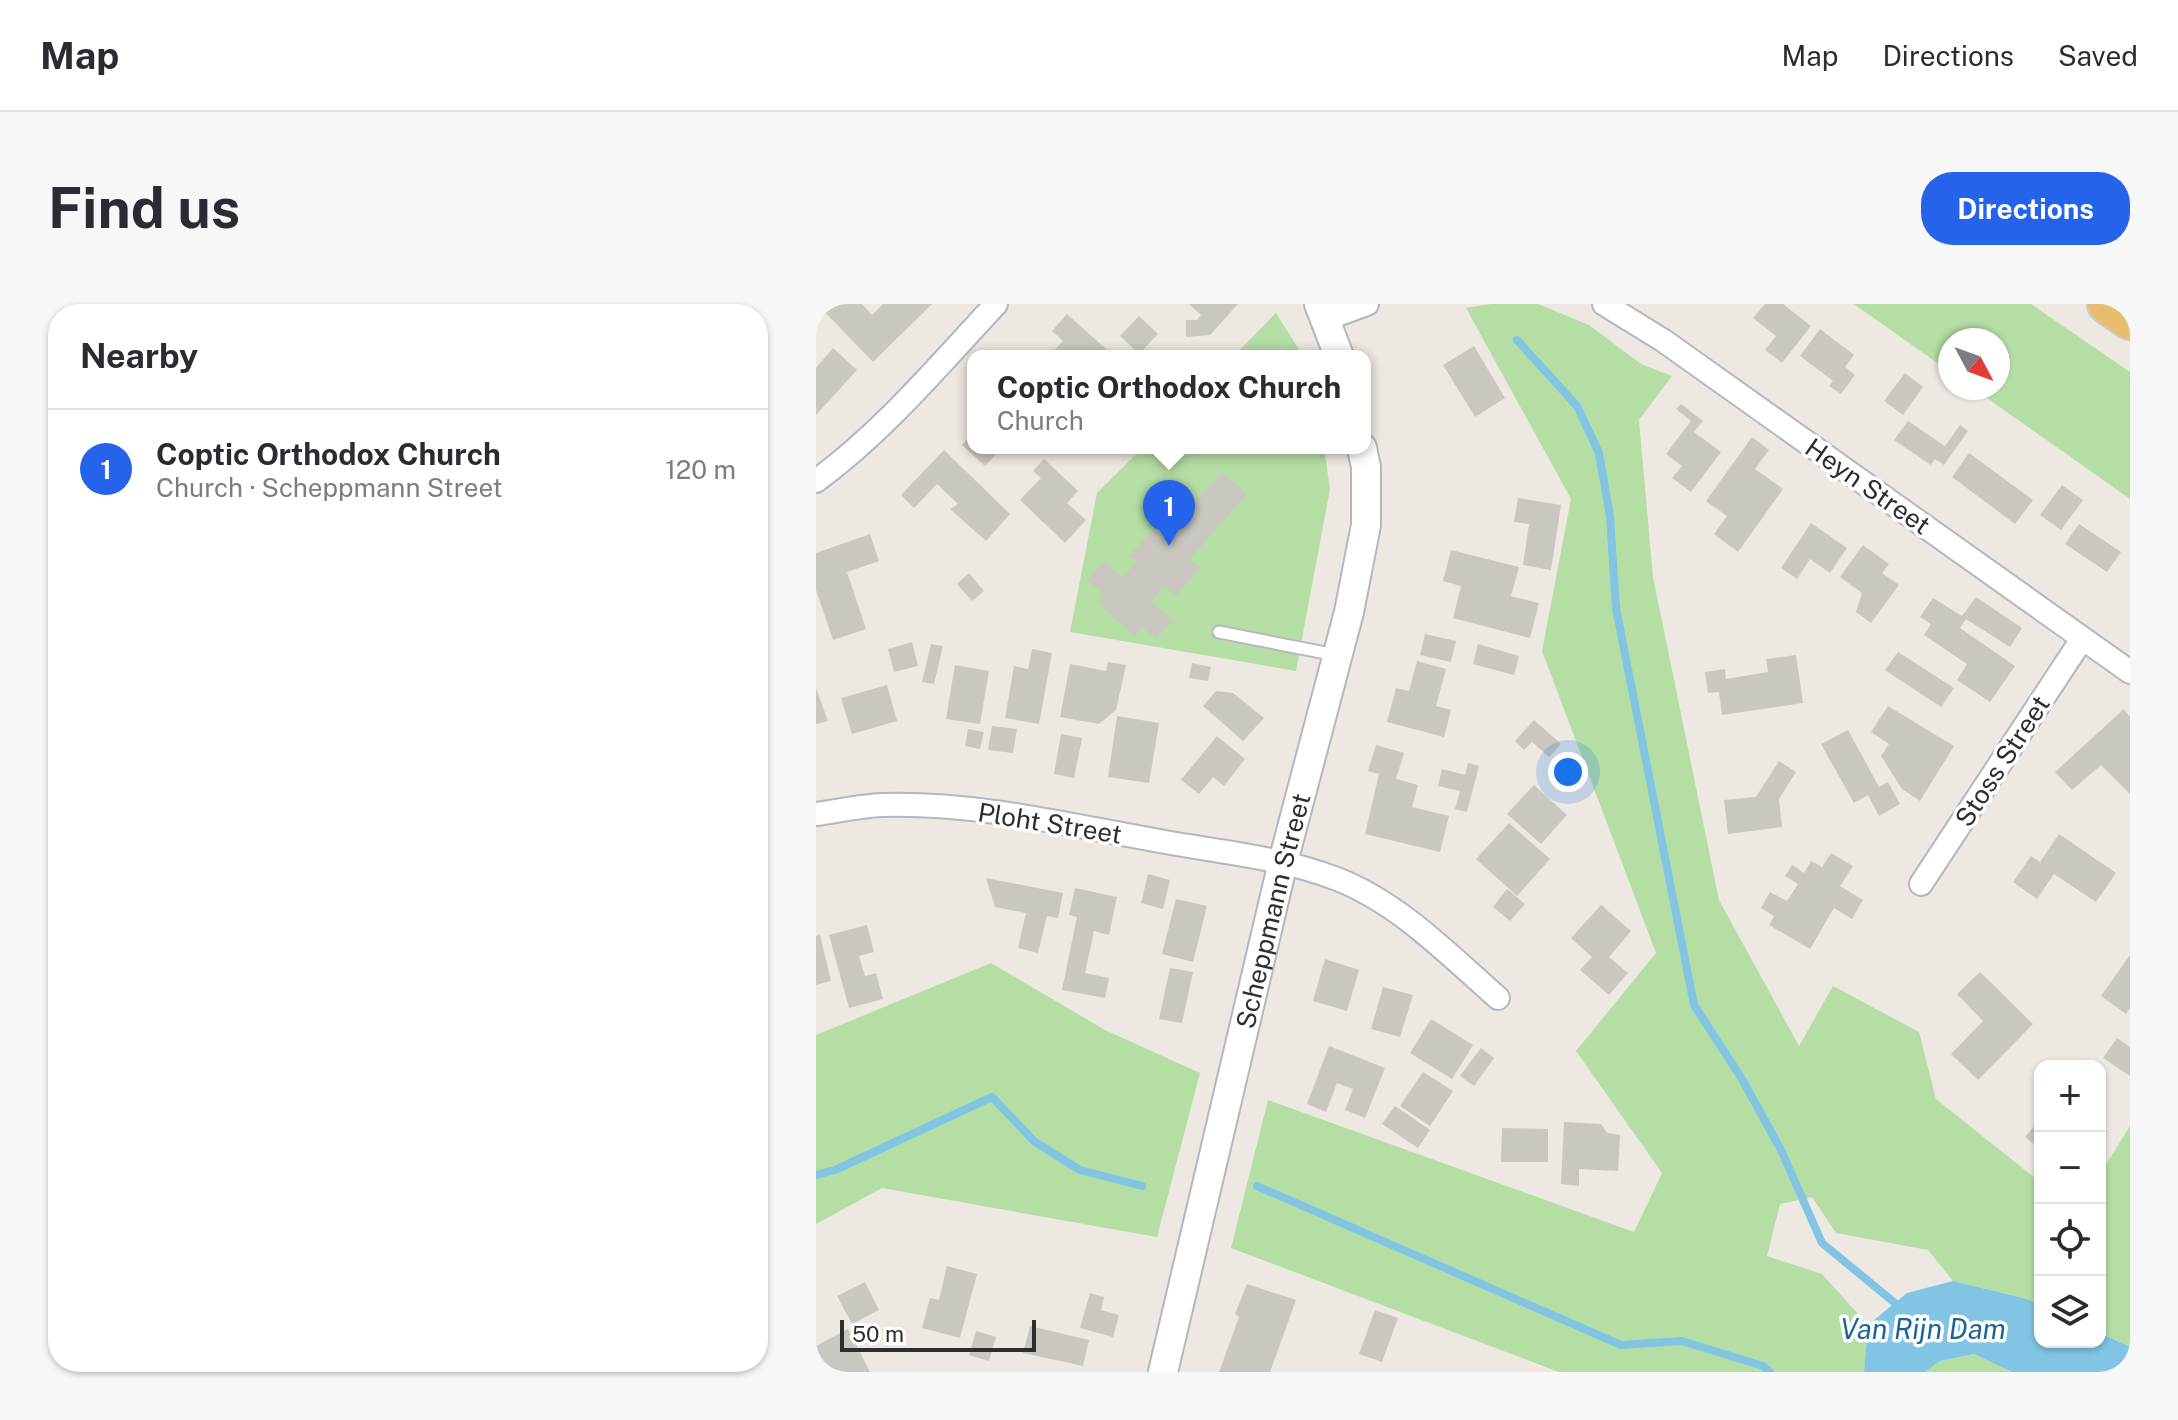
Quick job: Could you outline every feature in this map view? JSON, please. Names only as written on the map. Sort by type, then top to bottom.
[{"type":"highway","points":[[2107,304],[2130,320]]},
{"type":"street","points":[[816,481],[893,414],[996,304]]},
{"type":"street","points":[[1337,350],[1322,312],[1367,304]]},
{"type":"street","name":"Heyn Street","points":[[1604,304],[1664,341],[2130,672]]},
{"type":"street","name":"Scheppmann Street","points":[[1163,1372],[1283,862],[1338,655],[1366,525],[1363,454]]},
{"type":"street","name":"Stoss Street","points":[[1921,884],[2082,639]]},
{"type":"street","name":"Ploht Street","points":[[816,814],[879,805],[924,805],[1013,815],[1283,862],[1339,880],[1376,900],[1418,928],[1498,998]]},
{"type":"lane","points":[[1219,632],[1338,655]]},
{"type":"green space","points":[[1491,304],[1538,304],[1589,325],[1641,364],[1672,376],[1639,420],[1653,577],[1719,900],[1799,1046],[1833,986],[1919,1032],[1936,1099],[2034,1177],[2034,1302],[1953,1281],[1928,1250],[1836,1233],[1812,1197],[1780,1204],[1767,1256],[1822,1274],[1868,1325],[1864,1372],[1774,1372],[1765,1368],[1768,1372],[1559,1372],[1231,1248],[1268,1100],[1634,1232],[1662,1173],[1576,1051],[1656,953],[1542,651],[1571,499],[1466,308]]},
{"type":"green space","points":[[1854,304],[2031,304],[2130,372],[2130,499],[1990,400],[2010,400],[2010,328],[1938,328],[1938,364]]},
{"type":"green space","points":[[1276,313],[1299,350],[1240,350]]},
{"type":"green space","points":[[1136,454],[1325,454],[1330,489],[1296,671],[1070,632],[1097,493]]},
{"type":"green space","points":[[991,963],[1105,1030],[1200,1073],[1157,1237],[882,1188],[816,1224],[816,1035]]},
{"type":"green space","points":[[2130,1126],[2130,1347],[2106,1336],[2106,1164]]},
{"type":"green space","points":[[1974,1354],[2012,1372],[1925,1372],[1940,1361]]},
{"type":"water","name":"Van Rijn Dam","points":[[1953,1281],[2027,1299],[2034,1302],[2034,1348],[2106,1348],[2106,1336],[2130,1347],[2130,1372],[2012,1372],[1974,1354],[1940,1361],[1925,1372],[1864,1372],[1868,1325],[1907,1293]]},
{"type":"building","points":[[817,304],[862,304],[872,315],[883,304],[932,304],[873,362]]},
{"type":"building","points":[[1189,304],[1238,304],[1210,335],[1186,337],[1186,320],[1197,320],[1201,315]]},
{"type":"building","points":[[1765,304],[1783,304],[1811,326],[1782,363],[1765,350],[1776,336],[1753,318]]},
{"type":"building","points":[[1067,314],[1107,350],[1055,350],[1063,341],[1052,331]]},
{"type":"building","points":[[1139,316],[1158,334],[1143,350],[1135,350],[1120,336]]},
{"type":"building","points":[[1820,329],[1854,355],[1845,367],[1855,375],[1841,394],[1829,386],[1833,381],[1800,356]]},
{"type":"building","points":[[1474,346],[1505,398],[1475,417],[1443,365]]},
{"type":"building","points":[[833,348],[857,370],[816,415],[816,368]]},
{"type":"building","points":[[1905,373],[1923,387],[1903,415],[1884,401]]},
{"type":"building","points":[[1681,404],[1703,421],[1694,432],[1721,452],[1691,492],[1672,478],[1682,466],[1666,454],[1691,421],[1676,409]]},
{"type":"building","points":[[1908,421],[1945,446],[1960,425],[1968,431],[1944,465],[1935,459],[1931,465],[1894,440]]},
{"type":"building","points":[[1752,437],[1769,450],[1755,469],[1783,489],[1738,552],[1714,534],[1727,516],[1706,501]]},
{"type":"building","points":[[944,450],[1010,514],[986,541],[950,509],[958,504],[937,484],[914,508],[901,495]]},
{"type":"building","points":[[1969,453],[2033,500],[2015,524],[1952,477]]},
{"type":"building","points":[[972,454],[996,454],[985,466]]},
{"type":"building","points":[[1044,459],[1078,491],[1067,503],[1086,520],[1065,543],[1020,500],[1041,478],[1033,471]]},
{"type":"building","points":[[1222,472],[1247,494],[1190,559],[1200,568],[1176,596],[1165,586],[1151,601],[1173,621],[1156,639],[1142,627],[1135,636],[1098,603],[1104,595],[1087,580],[1104,561],[1122,578],[1137,562],[1129,556],[1153,529],[1164,537]]},
{"type":"building","points":[[2062,485],[2083,500],[2061,530],[2040,515]]},
{"type":"building","points":[[1518,498],[1561,505],[1551,570],[1523,565],[1529,524],[1514,522]]},
{"type":"building","points":[[1811,523],[1847,548],[1830,573],[1810,559],[1797,579],[1781,568]]},
{"type":"building","points":[[2079,524],[2121,552],[2107,572],[2065,544]]},
{"type":"building","points":[[870,534],[879,561],[847,572],[866,629],[833,640],[816,590],[816,553]]},
{"type":"building","points":[[1863,545],[1889,564],[1882,573],[1899,585],[1871,623],[1856,612],[1862,593],[1840,577]]},
{"type":"building","points":[[1451,550],[1519,567],[1511,596],[1539,603],[1530,638],[1453,618],[1461,586],[1443,581]]},
{"type":"building","points":[[969,573],[984,591],[972,601],[957,584]]},
{"type":"building","points":[[1976,597],[2022,628],[2010,647],[1966,619],[1960,628],[2015,666],[1990,702],[1957,680],[1967,664],[1924,635],[1931,624],[1920,617],[1933,598],[1962,616]]},
{"type":"building","points":[[1425,634],[1456,641],[1451,662],[1420,655]]},
{"type":"building","points":[[912,642],[918,666],[894,672],[888,649]]},
{"type":"building","points":[[931,644],[943,646],[934,684],[922,682]]},
{"type":"building","points":[[1478,644],[1519,656],[1514,675],[1473,664]]},
{"type":"building","points":[[1032,649],[1052,653],[1039,724],[1005,718],[1014,666],[1028,669]]},
{"type":"building","points":[[1898,652],[1954,688],[1941,707],[1885,670]]},
{"type":"building","points":[[1796,655],[1803,703],[1722,715],[1719,692],[1708,693],[1705,672],[1725,669],[1726,679],[1768,672],[1766,659]]},
{"type":"building","points":[[1417,661],[1446,669],[1436,706],[1451,710],[1444,737],[1387,722],[1396,688],[1409,691]]},
{"type":"building","points":[[1108,662],[1126,665],[1116,710],[1099,724],[1060,717],[1070,664],[1106,671]]},
{"type":"building","points":[[1192,663],[1211,667],[1208,681],[1189,678]]},
{"type":"building","points":[[955,665],[989,671],[980,724],[946,719]]},
{"type":"building","points":[[887,685],[897,721],[852,734],[841,698]]},
{"type":"building","points":[[816,688],[828,721],[816,724]]},
{"type":"building","points":[[1216,691],[1233,693],[1264,718],[1243,741],[1203,706]]},
{"type":"building","points":[[1888,706],[1954,746],[1920,801],[1902,789],[1881,756],[1889,744],[1871,732]]},
{"type":"building","points":[[2124,709],[2130,717],[2130,794],[2101,765],[2072,790],[2055,772]]},
{"type":"building","points":[[1117,716],[1159,723],[1149,783],[1108,777]]},
{"type":"building","points":[[1534,720],[1561,744],[1549,757],[1532,742],[1524,750],[1515,741]]},
{"type":"building","points":[[992,726],[1017,729],[1013,753],[988,750]]},
{"type":"building","points":[[968,729],[984,732],[980,749],[965,746]]},
{"type":"building","points":[[1848,730],[1879,787],[1888,782],[1900,804],[1879,816],[1868,795],[1854,803],[1821,744]]},
{"type":"building","points":[[1061,734],[1082,738],[1074,778],[1054,774]]},
{"type":"building","points":[[1217,736],[1245,759],[1224,786],[1213,777],[1199,794],[1181,780]]},
{"type":"building","points":[[1376,745],[1404,753],[1396,779],[1418,785],[1412,807],[1449,816],[1440,852],[1365,834],[1379,774],[1368,771]]},
{"type":"building","points":[[1779,761],[1796,772],[1779,799],[1782,827],[1728,834],[1724,800],[1756,797]]},
{"type":"building","points":[[1468,763],[1479,766],[1467,812],[1455,809],[1460,791],[1438,786],[1442,769],[1465,775]]},
{"type":"building","points":[[1534,785],[1567,815],[1541,844],[1507,814]]},
{"type":"building","points":[[1509,823],[1550,859],[1517,896],[1476,859]]},
{"type":"building","points":[[2059,834],[2116,873],[2096,902],[2054,874],[2037,899],[2013,882],[2031,856],[2040,862]]},
{"type":"building","points":[[1831,853],[1853,866],[1840,886],[1863,900],[1852,919],[1834,908],[1810,949],[1769,925],[1774,916],[1761,908],[1770,892],[1787,901],[1798,884],[1785,876],[1792,865],[1804,873],[1811,861],[1822,867]]},
{"type":"building","points":[[1148,874],[1170,880],[1163,909],[1141,903]]},
{"type":"building","points":[[986,878],[1063,893],[1058,918],[1047,916],[1038,953],[1018,948],[1026,913],[995,907]]},
{"type":"building","points":[[1075,888],[1117,897],[1109,935],[1094,931],[1085,973],[1109,978],[1105,998],[1062,990],[1077,917],[1069,915]]},
{"type":"building","points":[[1507,889],[1525,904],[1510,921],[1493,907]]},
{"type":"building","points":[[1176,899],[1207,906],[1193,962],[1162,954]]},
{"type":"building","points":[[1601,905],[1631,931],[1609,957],[1628,973],[1609,995],[1580,970],[1592,957],[1571,938]]},
{"type":"building","points":[[867,925],[874,952],[859,956],[865,976],[876,973],[883,999],[849,1008],[829,935]]},
{"type":"building","points":[[820,935],[831,981],[816,985],[816,936]]},
{"type":"building","points":[[2130,955],[2130,1008],[2126,1014],[2101,996]]},
{"type":"building","points":[[1325,959],[1359,970],[1347,1011],[1313,1001]]},
{"type":"building","points":[[1170,968],[1193,972],[1182,1023],[1159,1019]]},
{"type":"building","points":[[1980,972],[2033,1024],[1978,1080],[1951,1054],[1983,1021],[1957,994]]},
{"type":"building","points":[[1383,987],[1413,995],[1400,1037],[1371,1029]]},
{"type":"building","points":[[1431,1019],[1473,1045],[1452,1079],[1410,1053]]},
{"type":"building","points":[[2117,1038],[2130,1047],[2130,1076],[2106,1060],[2103,1058]]},
{"type":"building","points":[[1329,1046],[1385,1068],[1365,1118],[1345,1110],[1353,1089],[1337,1083],[1326,1112],[1307,1104]]},
{"type":"building","points":[[1481,1048],[1494,1058],[1474,1086],[1460,1076]]},
{"type":"building","points":[[1423,1072],[1453,1091],[1430,1126],[1400,1106]]},
{"type":"building","points":[[1395,1106],[1430,1130],[1418,1148],[1382,1124]]},
{"type":"building","points":[[1564,1122],[1601,1124],[1607,1133],[1620,1135],[1618,1171],[1579,1169],[1579,1186],[1561,1184]]},
{"type":"building","points":[[2034,1126],[2034,1144],[2025,1137]]},
{"type":"building","points":[[1502,1128],[1548,1129],[1548,1162],[1501,1162]]},
{"type":"building","points":[[947,1266],[977,1274],[960,1338],[922,1328],[930,1298],[939,1300]]},
{"type":"building","points":[[865,1282],[879,1310],[852,1324],[837,1296]]},
{"type":"building","points":[[1247,1284],[1296,1300],[1270,1372],[1219,1372],[1239,1317],[1235,1314]]},
{"type":"building","points":[[1090,1293],[1104,1297],[1101,1310],[1119,1315],[1113,1337],[1080,1328]]},
{"type":"building","points":[[1375,1310],[1398,1318],[1382,1362],[1359,1354]]},
{"type":"building","points":[[1030,1326],[1089,1340],[1083,1366],[1023,1353]]},
{"type":"building","points":[[848,1329],[870,1372],[816,1372],[816,1346]]},
{"type":"building","points":[[976,1331],[996,1337],[989,1361],[969,1355]]},
{"type":"waterway","points":[[1517,340],[1577,406],[1599,453],[1610,517],[1616,608],[1694,1005],[1742,1079],[1781,1150],[1822,1243],[1901,1308]]},
{"type":"waterway","points":[[816,1175],[835,1170],[992,1097],[1035,1142],[1080,1170],[1142,1186]]},
{"type":"waterway","points":[[1257,1186],[1621,1345],[1682,1341],[1763,1366],[1770,1372]]},
{"type":"place","name":"Coptic Orthodox Church","points":[[1169,546]]}]
